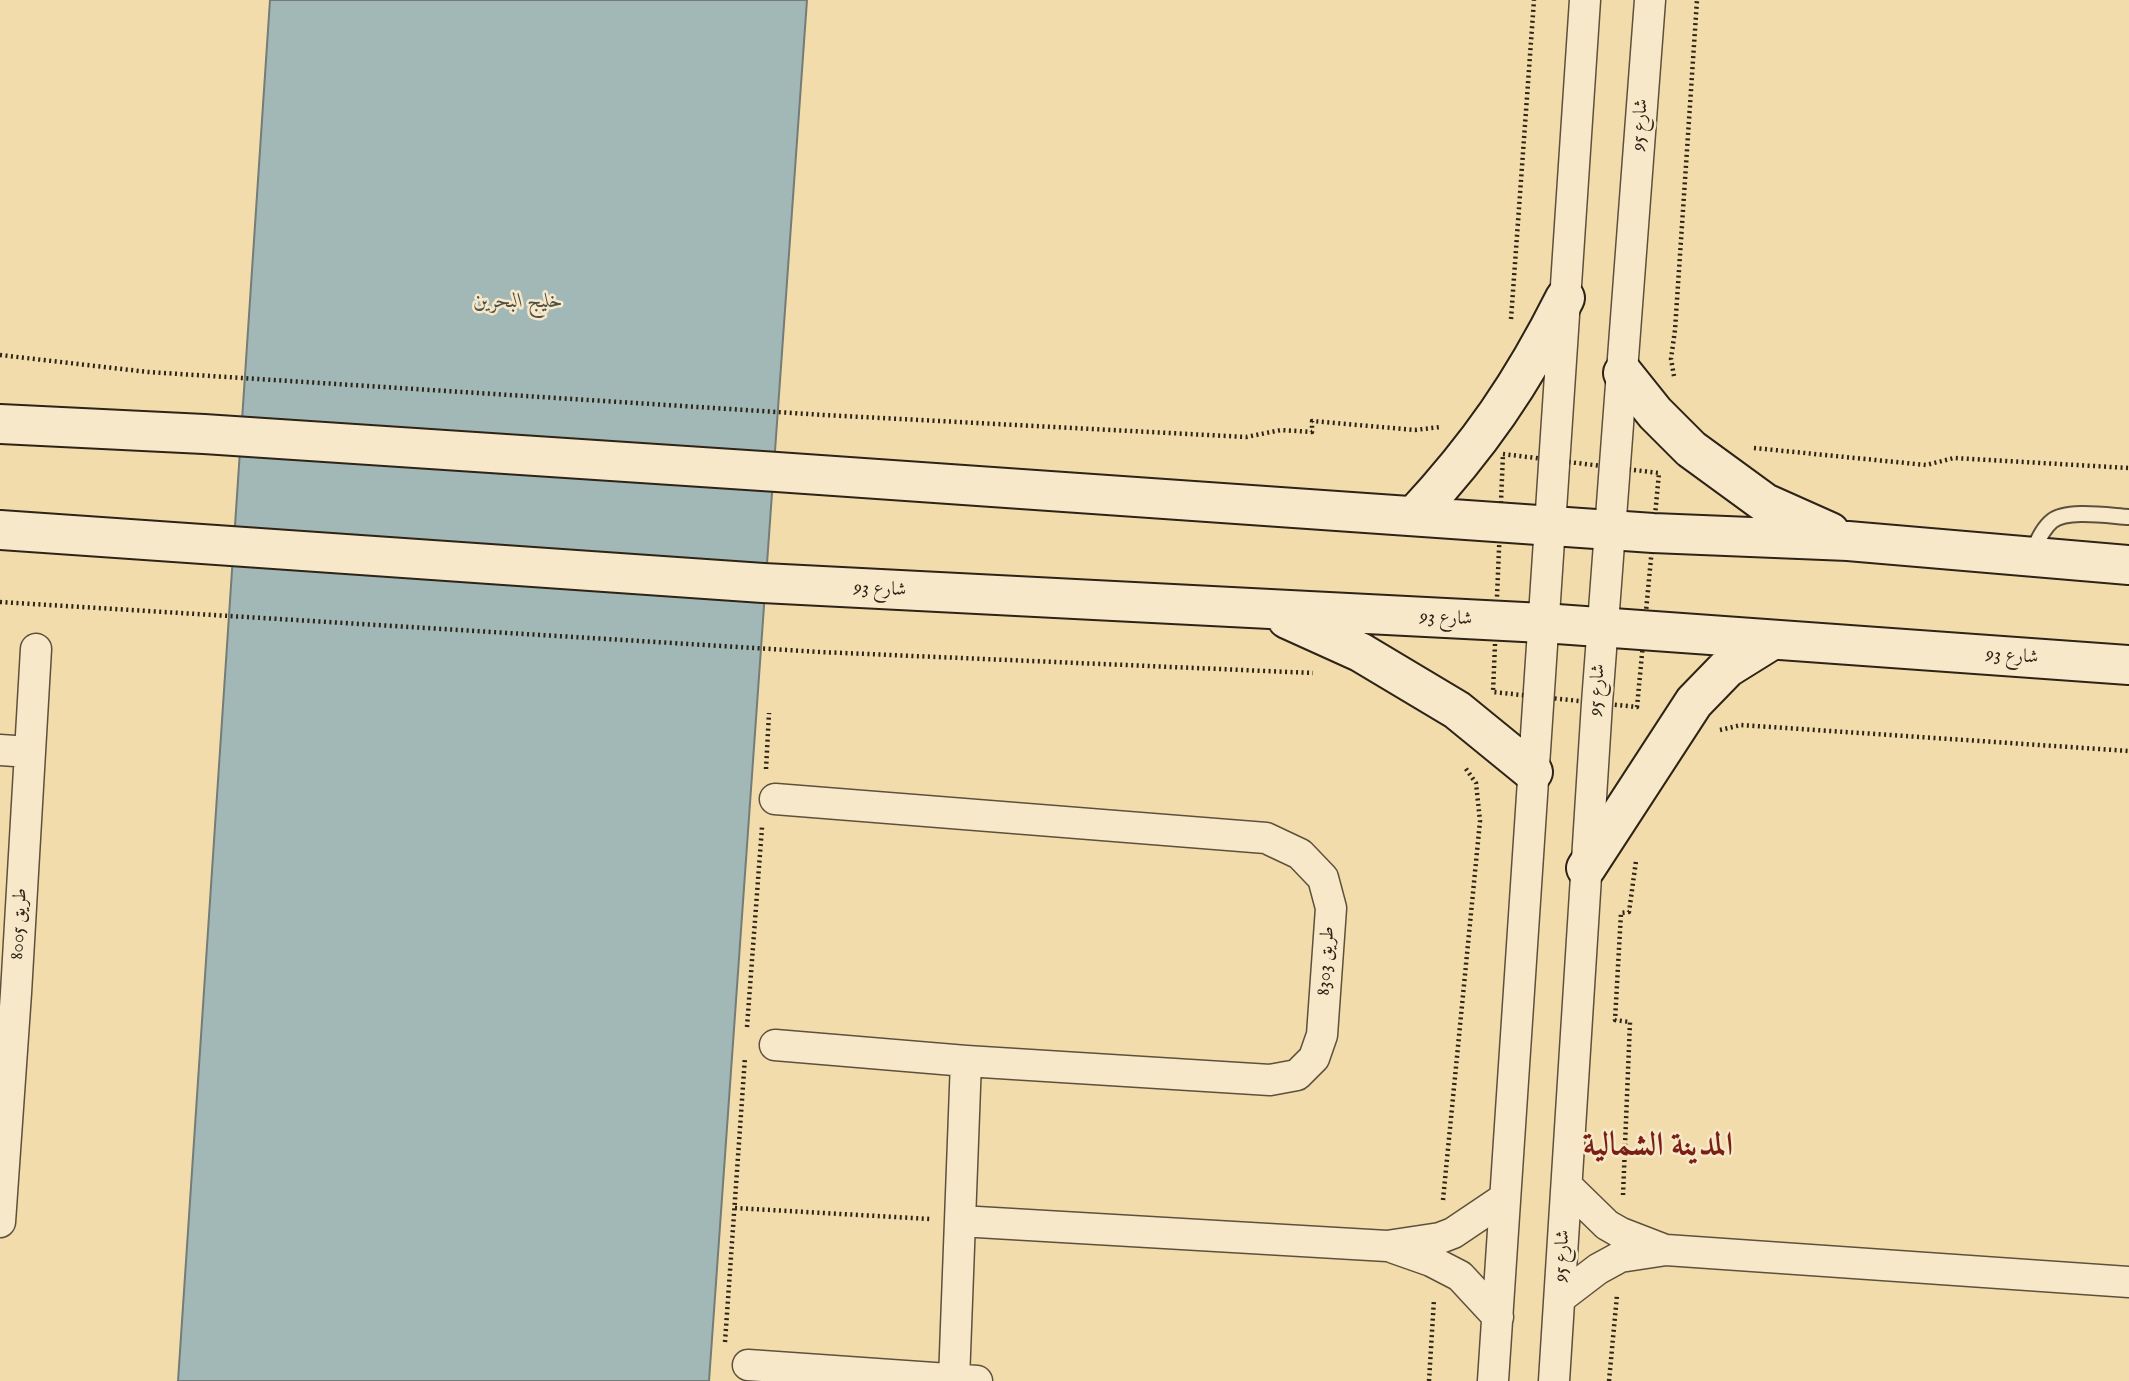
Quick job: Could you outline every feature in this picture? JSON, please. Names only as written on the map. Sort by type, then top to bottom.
[{"type":"street","points":[[1493,1381],[1586,0]]},
{"type":"street","name":"شارع 95","points":[[1554,1381],[1602,627],[1650,0]]},
{"type":"street","points":[[1414,516],[1451,477],[1494,444],[1515,390],[1565,298]]},
{"type":"street","points":[[1623,373],[1655,413],[1691,449],[1765,503],[1848,541]]},
{"type":"street","points":[[0,424],[204,434],[1609,530],[1848,541],[2129,565]]},
{"type":"street","name":"شارع 93","points":[[0,530],[763,583],[1543,623],[2129,665]]},
{"type":"street","points":[[1270,610],[1360,652],[1457,710],[1534,772]]},
{"type":"street","points":[[1586,868],[1694,702],[1727,668],[1772,640]]},
{"type":"street","name":"طريق 8005","points":[[0,1222],[14,751],[36,649]]},
{"type":"street","name":"طريق 8303","points":[[775,799],[1266,838],[1300,854],[1323,878],[1331,908],[1322,1035],[1314,1058],[1297,1075],[1270,1080],[967,1061],[775,1045]]},
{"type":"street","points":[[748,1365],[965,1380],[960,1221],[967,1061]]},
{"type":"street","points":[[1567,1186],[1621,1245],[2129,1282]]},
{"type":"street","points":[[1439,1251],[1460,1229],[1505,1198]]},
{"type":"street","points":[[960,1221],[1439,1251],[1498,1317]]},
{"type":"street","points":[[1560,1298],[1598,1269],[1621,1245]]},
{"type":"lane","points":[[2029,556],[2045,529],[2052,521],[2062,516],[2129,517]]},
{"type":"path","points":[[1510,321],[1534,0]]},
{"type":"path","points":[[1676,382],[1671,359],[1697,0]]},
{"type":"path","points":[[0,355],[148,372],[811,414],[1246,437],[1281,430],[1312,432],[1312,421],[1415,430],[1444,426]]},
{"type":"path","points":[[1751,448],[1926,465],[1954,458],[2129,468]]},
{"type":"path","points":[[1659,473],[1691,449]]},
{"type":"path","points":[[0,602],[621,641],[1297,672],[1322,676]]},
{"type":"path","points":[[1712,736],[1741,725],[2129,751]]},
{"type":"path","points":[[1429,1381],[1480,821],[1476,783],[1457,756]]},
{"type":"path","points":[[1609,1381],[1621,1245],[1630,1022],[1615,1020],[1621,913],[1629,912],[1638,853]]},
{"type":"path","points":[[735,1209],[960,1221]]},
{"type":"water","name":"خليج البحرين","points":[[270,0],[807,0],[709,1381],[178,1381]]},
{"type":"district","name":"المدينة الشمالية","points":[[1658,1148]]}]
